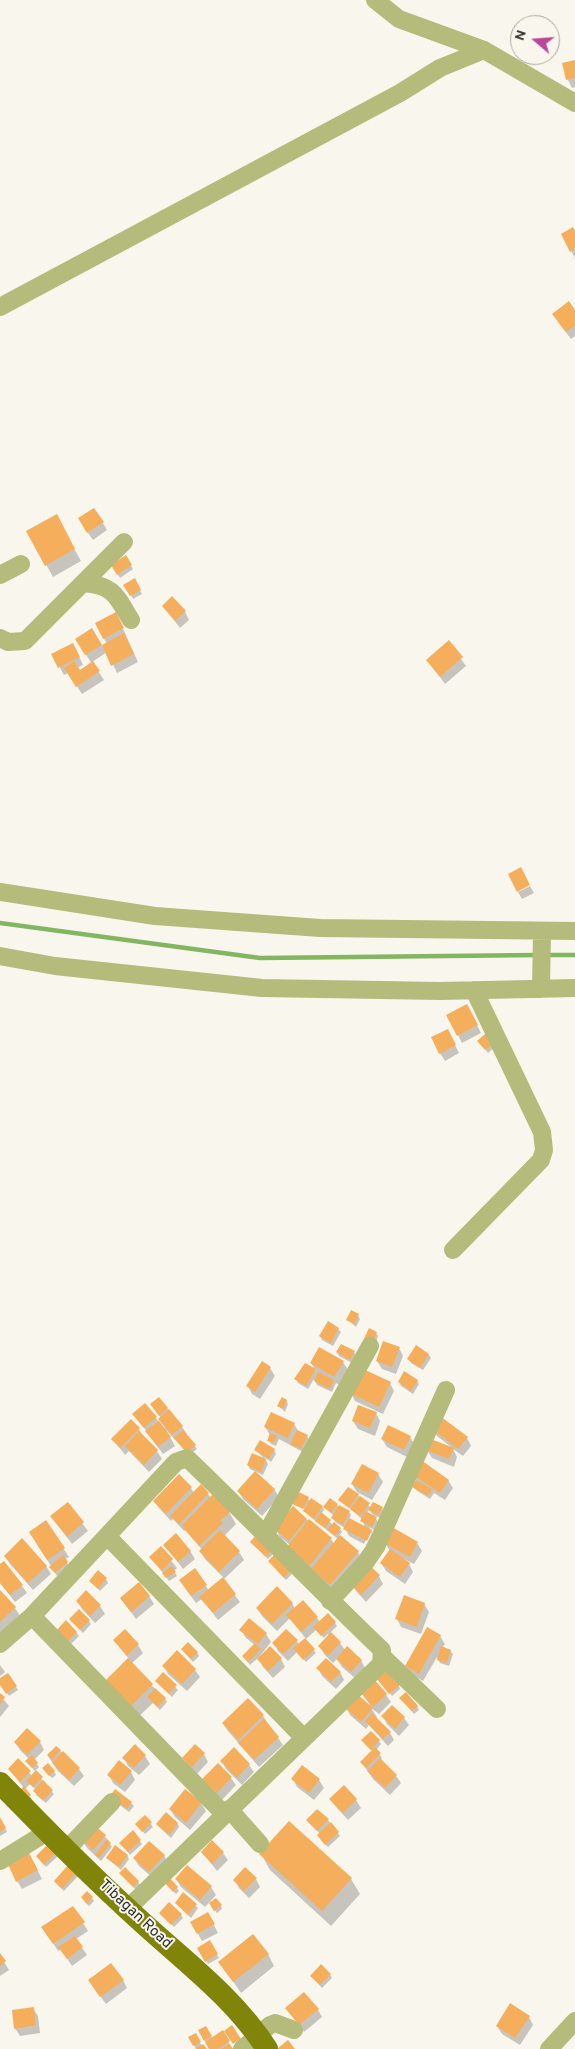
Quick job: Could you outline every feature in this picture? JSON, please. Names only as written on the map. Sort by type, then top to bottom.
[{"type":"main road","name":"Tibagan Road","points":[[0,1783],[47,1832],[127,1909],[232,2005],[256,2045]]},
{"type":"street","points":[[374,0],[399,19],[484,50],[575,103]]},
{"type":"street","points":[[0,306],[400,93],[425,76],[484,50]]},
{"type":"street","points":[[0,638],[8,642],[25,641],[124,542]]},
{"type":"street","points":[[0,575],[21,564]]},
{"type":"street","points":[[84,583],[107,587],[114,594],[131,620]]},
{"type":"street","points":[[0,892],[184,919],[320,928],[542,936],[575,931]]},
{"type":"street","points":[[541,984],[542,936]]},
{"type":"street","points":[[0,956],[55,966],[262,988],[474,990],[541,984],[575,988]]},
{"type":"street","points":[[453,1250],[541,1160],[544,1150],[542,1132],[474,990]]},
{"type":"street","points":[[266,1534],[338,1392],[370,1346]]},
{"type":"street","points":[[330,1600],[366,1563],[376,1547],[446,1390]]},
{"type":"street","points":[[0,1644],[32,1616],[176,1462],[187,1458],[382,1650],[381,1664],[127,1909]]},
{"type":"street","points":[[107,1536],[303,1738]]},
{"type":"street","points":[[32,1616],[260,1844]]},
{"type":"street","points":[[383,1657],[437,1709]]},
{"type":"street","points":[[66,1850],[112,1802]]},
{"type":"street","points":[[0,1861],[47,1832]]},
{"type":"street","points":[[549,2049],[575,2021]]},
{"type":"street","points":[[256,2045],[270,2025],[275,2023],[294,2030]]},
{"type":"building","points":[[575,60],[575,78],[566,80],[562,63]]},
{"type":"building","points":[[573,227],[575,231],[575,249],[570,252],[561,234]]},
{"type":"building","points":[[569,301],[575,310],[575,326],[566,332],[552,314]]},
{"type":"building","points":[[94,508],[104,522],[87,533],[78,518]]},
{"type":"building","points":[[57,514],[75,549],[45,566],[26,531]]},
{"type":"building","points":[[126,555],[132,565],[117,575],[111,565]]},
{"type":"building","points":[[135,578],[141,590],[130,596],[123,585]]},
{"type":"building","points":[[172,596],[186,611],[175,621],[162,606]]},
{"type":"building","points":[[116,612],[124,628],[103,639],[95,623]]},
{"type":"building","points":[[92,628],[102,645],[85,655],[75,639]]},
{"type":"building","points":[[124,633],[134,654],[111,666],[102,645]]},
{"type":"building","points":[[449,640],[463,657],[440,677],[426,660]]},
{"type":"building","points":[[73,643],[80,657],[58,668],[51,654]]},
{"type":"building","points":[[74,661],[80,670],[93,661],[100,671],[76,687],[64,668]]},
{"type":"building","points":[[521,867],[530,885],[517,892],[508,874]]},
{"type":"building","points":[[467,1004],[478,1025],[457,1036],[446,1015]]},
{"type":"building","points":[[448,1029],[456,1045],[439,1054],[431,1037]]},
{"type":"building","points":[[485,1034],[494,1043],[485,1050],[477,1041]]},
{"type":"building","points":[[351,1310],[359,1314],[354,1324],[346,1320]]},
{"type":"building","points":[[328,1321],[339,1328],[331,1343],[319,1336]]},
{"type":"building","points":[[369,1328],[377,1332],[372,1345],[363,1341]]},
{"type":"building","points":[[383,1341],[400,1347],[392,1367],[376,1361]]},
{"type":"building","points":[[341,1344],[355,1351],[350,1360],[336,1352]]},
{"type":"building","points":[[416,1345],[429,1354],[420,1368],[407,1359]]},
{"type":"building","points":[[319,1347],[344,1361],[334,1377],[310,1363]]},
{"type":"building","points":[[262,1361],[271,1367],[255,1392],[246,1386]]},
{"type":"building","points":[[305,1363],[316,1369],[306,1386],[294,1379]]},
{"type":"building","points":[[361,1368],[391,1382],[379,1407],[349,1393]]},
{"type":"building","points":[[404,1371],[418,1380],[411,1391],[398,1382]]},
{"type":"building","points":[[318,1372],[334,1380],[330,1389],[314,1381]]},
{"type":"building","points":[[159,1397],[168,1408],[159,1416],[150,1404]]},
{"type":"building","points":[[282,1397],[287,1400],[283,1409],[277,1406]]},
{"type":"building","points":[[145,1403],[157,1417],[144,1428],[132,1414]]},
{"type":"building","points":[[358,1405],[377,1412],[370,1428],[352,1421]]},
{"type":"building","points":[[169,1409],[183,1426],[172,1435],[158,1419]]},
{"type":"building","points":[[271,1412],[295,1423],[288,1438],[264,1427]]},
{"type":"building","points":[[440,1416],[468,1437],[458,1449],[431,1428]]},
{"type":"building","points":[[131,1419],[140,1428],[120,1448],[111,1439]]},
{"type":"building","points":[[159,1421],[171,1437],[158,1447],[145,1431]]},
{"type":"building","points":[[388,1425],[411,1436],[404,1450],[381,1439]]},
{"type":"building","points":[[183,1430],[196,1445],[187,1453],[174,1438]]},
{"type":"building","points":[[297,1430],[308,1435],[301,1449],[290,1444]]},
{"type":"building","points":[[139,1431],[158,1450],[144,1465],[125,1446]]},
{"type":"building","points":[[270,1433],[277,1436],[274,1443],[267,1441]]},
{"type":"building","points":[[431,1439],[454,1448],[449,1459],[426,1450]]},
{"type":"building","points":[[260,1440],[275,1449],[269,1459],[254,1450]]},
{"type":"building","points":[[252,1453],[266,1459],[261,1472],[247,1465]]},
{"type":"building","points":[[421,1460],[449,1480],[440,1493],[412,1474]]},
{"type":"building","points":[[362,1464],[379,1473],[368,1493],[351,1484]]},
{"type":"building","points":[[255,1471],[275,1489],[257,1509],[237,1491]]},
{"type":"building","points":[[179,1474],[192,1487],[166,1514],[153,1501]]},
{"type":"building","points":[[416,1480],[432,1489],[428,1496],[412,1487]]},
{"type":"building","points":[[201,1484],[209,1493],[179,1524],[170,1516]]},
{"type":"building","points":[[348,1487],[359,1494],[349,1508],[338,1500]]},
{"type":"building","points":[[292,1489],[309,1497],[303,1509],[286,1501]]},
{"type":"building","points":[[213,1494],[230,1512],[220,1521],[223,1523],[199,1546],[182,1525]]},
{"type":"building","points":[[360,1496],[370,1503],[360,1516],[350,1509]]},
{"type":"building","points":[[311,1498],[323,1506],[314,1519],[303,1511]]},
{"type":"building","points":[[330,1498],[338,1504],[331,1513],[323,1507]]},
{"type":"building","points":[[68,1502],[84,1522],[67,1537],[50,1516]]},
{"type":"building","points":[[373,1502],[383,1507],[378,1515],[368,1510]]},
{"type":"building","points":[[339,1505],[350,1511],[343,1525],[331,1518]]},
{"type":"building","points":[[293,1506],[307,1519],[289,1541],[274,1529]]},
{"type":"building","points":[[365,1511],[377,1517],[372,1527],[360,1521]]},
{"type":"building","points":[[321,1512],[331,1520],[325,1528],[315,1521]]},
{"type":"building","points":[[349,1518],[372,1530],[367,1541],[343,1529]]},
{"type":"building","points":[[309,1519],[332,1538],[309,1566],[286,1548]]},
{"type":"building","points":[[46,1520],[65,1548],[47,1560],[29,1532]]},
{"type":"building","points":[[334,1522],[341,1528],[335,1536],[327,1530]]},
{"type":"building","points":[[392,1527],[418,1542],[410,1557],[384,1543]]},
{"type":"building","points":[[220,1530],[240,1551],[219,1572],[199,1551]]},
{"type":"building","points":[[176,1533],[191,1551],[178,1562],[163,1545]]},
{"type":"building","points":[[256,1535],[272,1550],[266,1557],[250,1542]]},
{"type":"building","points":[[340,1535],[359,1551],[330,1585],[311,1569]]},
{"type":"building","points":[[22,1538],[47,1566],[28,1583],[4,1556]]},
{"type":"building","points":[[161,1546],[173,1559],[162,1571],[149,1557]]},
{"type":"building","points":[[390,1549],[410,1563],[400,1577],[380,1563]]},
{"type":"building","points":[[275,1554],[291,1570],[284,1578],[268,1561]]},
{"type":"building","points":[[63,1555],[68,1562],[55,1573],[49,1567]]},
{"type":"building","points":[[4,1561],[23,1585],[10,1595],[0,1583],[0,1564]]},
{"type":"building","points":[[369,1565],[380,1575],[361,1595],[350,1584]]},
{"type":"building","points":[[172,1566],[176,1572],[166,1578],[162,1573]]},
{"type":"building","points":[[195,1568],[207,1585],[191,1596],[179,1580]]},
{"type":"building","points":[[98,1570],[107,1578],[98,1589],[89,1581]]},
{"type":"building","points":[[223,1577],[236,1594],[213,1613],[199,1597]]},
{"type":"building","points":[[139,1582],[150,1596],[131,1612],[120,1598]]},
{"type":"building","points":[[277,1586],[293,1603],[272,1624],[256,1608]]},
{"type":"building","points":[[0,1590],[16,1607],[0,1622]]},
{"type":"building","points":[[86,1590],[101,1605],[90,1616],[76,1601]]},
{"type":"building","points":[[404,1595],[425,1603],[417,1627],[395,1619]]},
{"type":"building","points":[[303,1600],[318,1617],[301,1632],[286,1615]]},
{"type":"building","points":[[79,1609],[90,1620],[80,1630],[69,1619]]},
{"type":"building","points":[[328,1613],[336,1622],[321,1636],[313,1627]]},
{"type":"building","points":[[249,1618],[267,1633],[258,1644],[239,1630]]},
{"type":"building","points":[[66,1620],[77,1632],[67,1642],[56,1631]]},
{"type":"building","points":[[427,1627],[441,1635],[419,1674],[405,1666]]},
{"type":"building","points":[[125,1629],[139,1644],[127,1656],[113,1640]]},
{"type":"building","points":[[286,1629],[298,1640],[283,1654],[272,1643]]},
{"type":"building","points":[[331,1632],[341,1642],[328,1656],[318,1646]]},
{"type":"building","points":[[305,1638],[315,1649],[303,1660],[293,1648]]},
{"type":"building","points":[[188,1642],[198,1652],[191,1659],[181,1649]]},
{"type":"building","points":[[255,1643],[261,1649],[248,1662],[242,1656]]},
{"type":"building","points":[[270,1646],[282,1658],[268,1671],[257,1659]]},
{"type":"building","points":[[347,1646],[362,1660],[351,1672],[336,1659]]},
{"type":"building","points":[[441,1646],[451,1650],[447,1663],[437,1660]]},
{"type":"building","points":[[177,1650],[196,1669],[182,1684],[162,1666]]},
{"type":"building","points":[[128,1658],[153,1684],[128,1709],[102,1684]]},
{"type":"building","points":[[326,1658],[341,1672],[331,1682],[316,1668]]},
{"type":"building","points":[[387,1671],[400,1685],[389,1694],[377,1679]]},
{"type":"building","points":[[163,1672],[177,1685],[169,1694],[155,1681]]},
{"type":"building","points":[[8,1673],[17,1686],[6,1694],[0,1685],[0,1678]]},
{"type":"building","points":[[372,1677],[387,1694],[373,1707],[358,1690]]},
{"type":"building","points":[[155,1688],[166,1698],[158,1707],[147,1697]]},
{"type":"building","points":[[406,1692],[418,1706],[412,1711],[399,1698]]},
{"type":"building","points":[[0,1693],[5,1697],[0,1704]]},
{"type":"building","points":[[356,1693],[373,1708],[361,1722],[344,1707]]},
{"type":"building","points":[[248,1698],[264,1715],[238,1740],[222,1723]]},
{"type":"building","points":[[392,1705],[405,1717],[395,1729],[381,1716]]},
{"type":"building","points":[[372,1713],[391,1732],[383,1739],[365,1721]]},
{"type":"building","points":[[264,1719],[279,1737],[254,1760],[238,1743]]},
{"type":"building","points":[[27,1728],[41,1741],[27,1755],[14,1742]]},
{"type":"building","points":[[371,1731],[380,1740],[371,1750],[361,1740]]},
{"type":"building","points":[[135,1744],[146,1755],[134,1768],[122,1758]]},
{"type":"building","points":[[195,1744],[205,1753],[192,1767],[182,1758]]},
{"type":"building","points":[[56,1746],[61,1750],[52,1760],[47,1755]]},
{"type":"building","points":[[234,1747],[250,1764],[237,1778],[220,1761]]},
{"type":"building","points":[[375,1747],[381,1753],[366,1768],[360,1762]]},
{"type":"building","points":[[63,1751],[80,1768],[69,1780],[52,1763]]},
{"type":"building","points":[[32,1755],[38,1763],[32,1768],[25,1761]]},
{"type":"building","points":[[18,1758],[31,1771],[20,1782],[8,1769]]},
{"type":"building","points":[[380,1758],[397,1775],[385,1788],[367,1771]]},
{"type":"building","points":[[119,1760],[132,1771],[120,1785],[107,1775]]},
{"type":"building","points":[[48,1763],[55,1771],[49,1776],[42,1768]]},
{"type":"building","points":[[218,1763],[232,1777],[217,1793],[202,1779]]},
{"type":"building","points":[[302,1765],[320,1779],[309,1793],[291,1779]]},
{"type":"building","points":[[36,1770],[43,1777],[33,1787],[26,1781]]},
{"type":"building","points":[[43,1780],[53,1790],[43,1800],[33,1791]]},
{"type":"building","points":[[344,1785],[357,1799],[343,1813],[329,1799]]},
{"type":"building","points":[[24,1786],[31,1795],[27,1799],[20,1790]]},
{"type":"building","points":[[115,1789],[132,1802],[127,1809],[110,1796]]},
{"type":"building","points":[[185,1789],[202,1802],[186,1823],[169,1809]]},
{"type":"building","points":[[317,1809],[329,1819],[317,1831],[306,1820]]},
{"type":"building","points":[[166,1812],[178,1823],[169,1835],[156,1824]]},
{"type":"building","points":[[145,1815],[152,1822],[142,1832],[135,1824]]},
{"type":"building","points":[[0,1817],[6,1828],[0,1832]]},
{"type":"building","points":[[289,1821],[352,1878],[322,1911],[259,1854]]},
{"type":"building","points":[[331,1822],[339,1832],[325,1845],[317,1835]]},
{"type":"building","points":[[94,1825],[106,1835],[93,1850],[81,1840]]},
{"type":"building","points":[[133,1830],[141,1840],[128,1852],[119,1843]]},
{"type":"building","points":[[107,1839],[111,1843],[99,1858],[95,1855]]},
{"type":"building","points":[[212,1840],[224,1852],[212,1864],[201,1852]]},
{"type":"building","points":[[149,1841],[165,1855],[149,1872],[133,1858]]},
{"type":"building","points":[[49,1843],[57,1852],[44,1865],[36,1856]]},
{"type":"building","points":[[115,1845],[128,1855],[119,1867],[106,1858]]},
{"type":"building","points":[[28,1851],[38,1870],[16,1882],[7,1862]]},
{"type":"building","points":[[69,1864],[77,1872],[62,1889],[54,1881]]},
{"type":"building","points":[[187,1865],[212,1886],[200,1900],[175,1879]]},
{"type":"building","points":[[125,1867],[139,1881],[133,1887],[119,1873]]},
{"type":"building","points":[[245,1867],[257,1878],[244,1891],[233,1880]]},
{"type":"building","points":[[168,1876],[178,1887],[173,1892],[163,1881]]},
{"type":"building","points":[[87,1891],[93,1897],[87,1904],[81,1897]]},
{"type":"building","points":[[183,1892],[197,1904],[188,1915],[175,1903]]},
{"type":"building","points":[[216,1898],[222,1905],[214,1911],[209,1903]]},
{"type":"building","points":[[169,1902],[182,1914],[171,1925],[159,1913]]},
{"type":"building","points":[[73,1906],[85,1922],[53,1944],[41,1927]]},
{"type":"building","points":[[208,1912],[215,1924],[197,1934],[190,1922]]},
{"type":"building","points":[[253,1934],[269,1954],[233,1982],[218,1962]]},
{"type":"building","points":[[75,1936],[83,1947],[67,1959],[58,1947]]},
{"type":"building","points":[[210,1940],[218,1954],[205,1962],[197,1948]]},
{"type":"building","points":[[0,1953],[6,1961],[0,1966]]},
{"type":"building","points":[[111,1963],[124,1980],[100,1997],[88,1980]]},
{"type":"building","points":[[321,1964],[331,1974],[320,1985],[310,1976]]},
{"type":"building","points":[[304,1992],[319,2009],[299,2025],[285,2008]]},
{"type":"building","points":[[510,2003],[530,2016],[515,2038],[496,2026]]},
{"type":"building","points":[[34,2007],[36,2025],[14,2029],[12,2010]]},
{"type":"building","points":[[232,2025],[241,2039],[233,2044],[224,2031]]},
{"type":"building","points":[[206,2026],[212,2036],[204,2041],[198,2030]]},
{"type":"building","points":[[223,2030],[230,2041],[218,2049],[209,2049],[205,2042]]},
{"type":"building","points":[[196,2033],[201,2042],[193,2046],[188,2037]]},
{"type":"building","points":[[288,2040],[295,2049],[277,2049]]},
{"type":"building","points":[[203,2044],[207,2049],[195,2049]]},
{"type":"building","points":[[229,2044],[233,2049],[221,2049]]},
{"type":"waterway","points":[[0,923],[260,958],[539,955]]},
{"type":"waterway","points":[[546,955],[575,955]]}]
